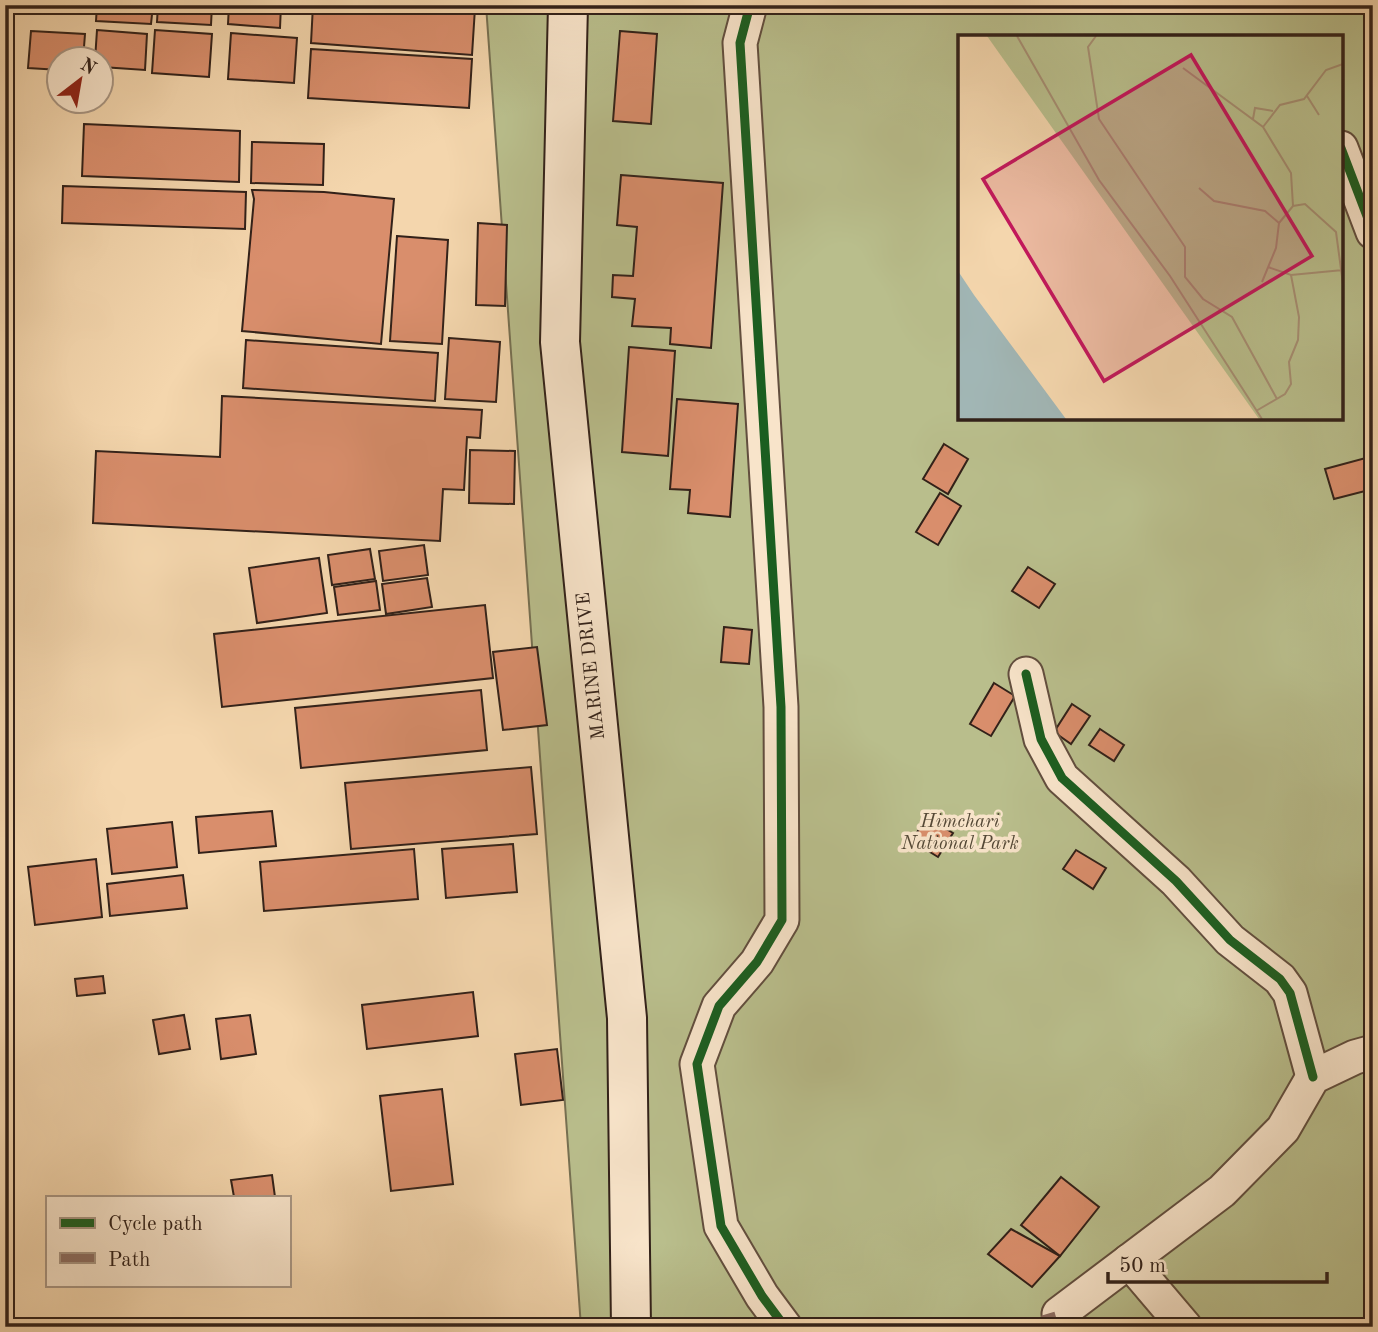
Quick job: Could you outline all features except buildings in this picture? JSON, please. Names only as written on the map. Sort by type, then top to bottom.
[{"type":"main road","name":"MARINE DRIVE","points":[[568,5],[560,342],[627,1018],[631,1327]]},
{"type":"street","points":[[750,5],[740,43],[781,707],[782,920],[757,962],[719,1006],[696,1064],[721,1226],[762,1296],[785,1327]]},
{"type":"street","points":[[1343,153],[1373,232]]},
{"type":"street","points":[[1026,674],[1041,739],[1062,778],[1176,881],[1230,940],[1280,979],[1290,993],[1313,1077]]},
{"type":"street","points":[[1059,1314],[1222,1191],[1283,1129],[1313,1077],[1355,1057],[1373,1052]]},
{"type":"street","points":[[1129,1261],[1185,1327]]},
{"type":"green space","name":"Himchari National Park","points":[[486,5],[1373,5],[1373,1327],[581,1327]]},
{"type":"marked path","points":[[1023,1327],[1059,1314]]},
{"type":"cycle path","points":[[750,5],[740,43],[781,707],[782,920],[757,962],[719,1006],[697,1064],[721,1226],[762,1296],[785,1327]]},
{"type":"cycle path","points":[[1343,153],[1373,232]]},
{"type":"cycle path","points":[[1026,674],[1041,739],[1062,778],[1176,881],[1230,940],[1280,979],[1290,993],[1313,1077]]}]
